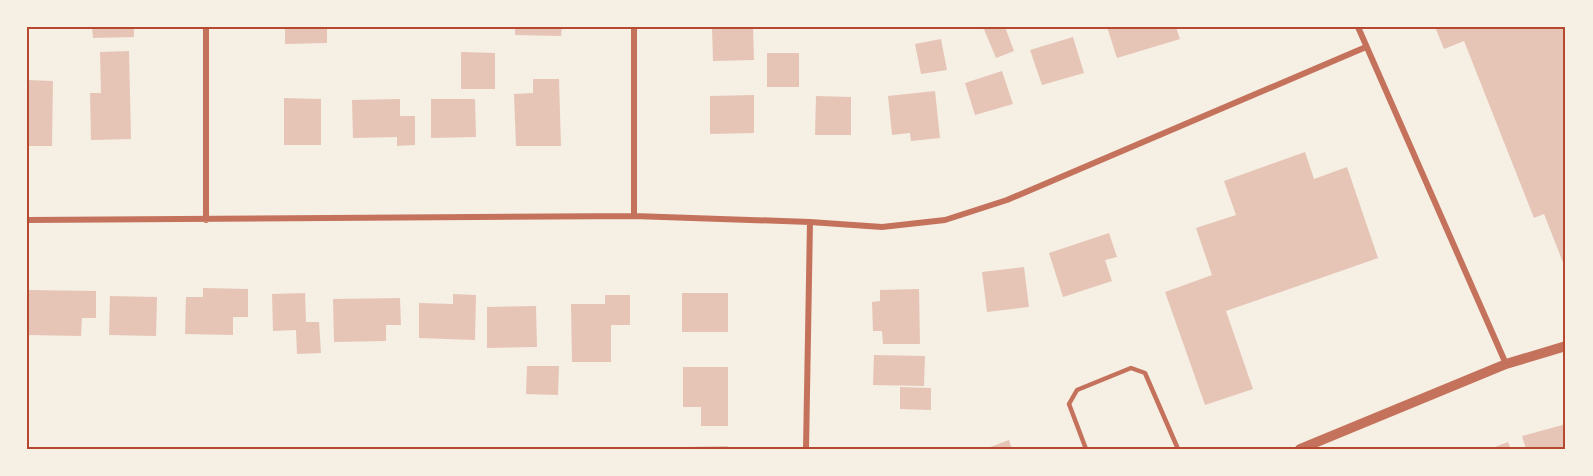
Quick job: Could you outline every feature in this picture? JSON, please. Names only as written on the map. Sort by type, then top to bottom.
[{"type":"street","points":[[206,27],[206,220]]},
{"type":"street","points":[[634,27],[634,216]]},
{"type":"street","points":[[1358,27],[1506,364]]},
{"type":"street","points":[[27,220],[634,216],[810,222],[882,228],[945,220],[1018,196],[1366,47]]},
{"type":"street","points":[[806,449],[810,222]]},
{"type":"street","points":[[1299,449],[1506,364],[1566,346]]},
{"type":"lane","points":[[1086,449],[1069,404],[1077,390],[1131,368],[1145,373],[1178,449]]},
{"type":"building","points":[[92,27],[134,27],[134,37],[93,38]]},
{"type":"building","points":[[285,27],[327,27],[327,43],[285,44]]},
{"type":"building","points":[[515,27],[562,27],[561,36],[515,35]]},
{"type":"building","points":[[712,27],[753,27],[754,60],[713,61]]},
{"type":"building","points":[[983,27],[1005,27],[1014,51],[996,58]]},
{"type":"building","points":[[1107,27],[1176,27],[1180,39],[1117,58]]},
{"type":"building","points":[[1435,27],[1566,27],[1566,270],[1544,214],[1534,218],[1464,41],[1444,49]]},
{"type":"building","points":[[1073,37],[1084,73],[1042,85],[1030,50]]},
{"type":"building","points":[[941,39],[947,70],[921,74],[915,44]]},
{"type":"building","points":[[129,51],[131,139],[91,140],[90,93],[101,93],[100,52]]},
{"type":"building","points":[[461,52],[495,53],[495,89],[461,89]]},
{"type":"building","points":[[767,53],[799,53],[799,87],[767,87]]},
{"type":"building","points":[[1002,71],[1013,104],[975,115],[965,83]]},
{"type":"building","points":[[533,79],[559,79],[561,146],[516,146],[514,94],[533,93]]},
{"type":"building","points":[[27,80],[53,81],[52,146],[27,146]]},
{"type":"building","points":[[935,91],[940,138],[911,141],[910,133],[892,135],[888,96]]},
{"type":"building","points":[[754,95],[754,133],[710,134],[710,96]]},
{"type":"building","points":[[816,96],[851,97],[851,135],[815,135]]},
{"type":"building","points":[[284,98],[321,99],[321,145],[284,145]]},
{"type":"building","points":[[400,99],[400,116],[415,116],[415,145],[397,146],[397,137],[353,138],[352,100]]},
{"type":"building","points":[[431,99],[475,99],[476,137],[431,138]]},
{"type":"building","points":[[1305,152],[1314,179],[1347,167],[1378,258],[1226,311],[1253,389],[1205,405],[1165,292],[1212,275],[1196,228],[1236,215],[1224,181]]},
{"type":"building","points":[[1109,233],[1117,257],[1105,260],[1112,281],[1063,297],[1049,253]]},
{"type":"building","points":[[1024,267],[1029,307],[987,312],[982,272]]},
{"type":"building","points":[[203,288],[248,289],[248,317],[233,317],[233,335],[185,334],[186,297],[203,297]]},
{"type":"building","points":[[919,289],[920,344],[883,344],[882,331],[873,331],[872,302],[880,301],[880,290]]},
{"type":"building","points":[[29,290],[96,291],[96,318],[82,318],[81,336],[28,335]]},
{"type":"building","points":[[305,293],[306,322],[319,322],[321,353],[297,354],[296,330],[273,331],[272,294]]},
{"type":"building","points":[[682,293],[728,293],[728,332],[682,332]]},
{"type":"building","points":[[453,294],[476,295],[475,340],[419,338],[419,303],[453,304]]},
{"type":"building","points":[[605,295],[630,295],[630,325],[611,325],[611,362],[572,362],[571,304],[605,304]]},
{"type":"building","points":[[110,296],[157,297],[156,336],[109,335]]},
{"type":"building","points":[[400,298],[401,325],[386,325],[386,341],[334,342],[333,299]]},
{"type":"building","points":[[536,306],[537,347],[487,348],[487,307]]},
{"type":"building","points":[[874,355],[925,356],[924,386],[873,385]]},
{"type":"building","points":[[527,366],[559,366],[558,395],[526,394]]},
{"type":"building","points":[[683,367],[728,367],[728,426],[701,426],[701,407],[683,407]]},
{"type":"building","points":[[900,387],[931,388],[931,410],[900,409]]},
{"type":"building","points":[[1566,424],[1566,449],[1526,449],[1522,436]]},
{"type":"building","points":[[1009,440],[1012,449],[985,449]]},
{"type":"building","points":[[1508,442],[1511,449],[1490,449]]},
{"type":"building","points":[[728,446],[729,449],[683,449],[683,447]]}]
